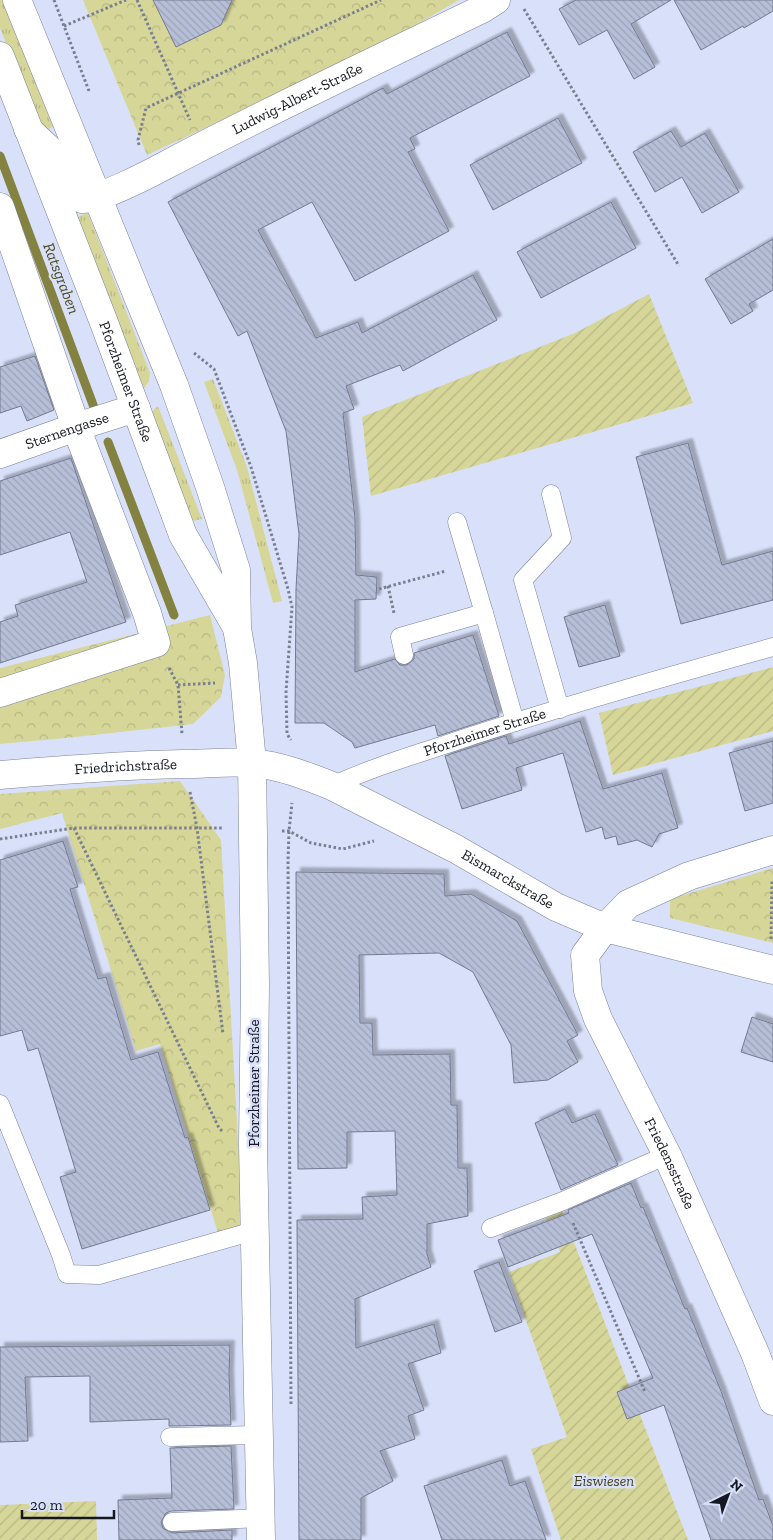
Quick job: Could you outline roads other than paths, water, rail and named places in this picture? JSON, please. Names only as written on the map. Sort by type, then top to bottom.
[{"type":"street","name":"Pforzheimer Straße","points":[[17,0],[174,385],[210,487],[236,570],[237,628],[244,663],[252,763],[254,1232],[261,1529]]},
{"type":"street","name":"Ludwig-Albert-Straße","points":[[97,197],[147,175],[496,0]]},
{"type":"street","name":"Pforzheimer Straße","points":[[0,56],[28,129],[69,247],[103,320],[136,408],[180,536],[237,628]]},
{"type":"street","name":"Pforzheimer Straße","points":[[28,129],[57,159],[70,189],[78,198],[85,200],[97,197]]},
{"type":"street","points":[[0,207],[76,427],[147,613],[156,643],[0,693]]},
{"type":"street","name":"Sternengasse","points":[[0,454],[136,408]]},
{"type":"street","name":"Friedrichstraße","points":[[0,775],[184,764],[252,763]]},
{"type":"street","name":"Bismarckstraße","points":[[252,763],[296,773],[332,786],[456,850],[556,907],[605,928],[769,969]]},
{"type":"street","name":"Friedensstraße","points":[[768,851],[689,876],[628,904],[605,928],[585,955],[588,991],[598,1019],[667,1155],[755,1353],[773,1401]]},
{"type":"lane","points":[[550,494],[562,538],[523,580],[560,709]]},
{"type":"lane","points":[[457,522],[515,722]]},
{"type":"lane","points":[[404,655],[400,637],[484,613]]},
{"type":"lane","name":"Pforzheimer Straße","points":[[332,786],[358,774],[515,722],[773,647]]},
{"type":"lane","points":[[0,1104],[67,1274],[99,1275],[254,1232]]},
{"type":"lane","points":[[491,1228],[564,1201],[667,1155]]},
{"type":"lane","points":[[170,1437],[260,1435]]},
{"type":"lane","points":[[172,1522],[261,1529]]},
{"type":"waterway","name":"Ratsgraben","points":[[0,156],[95,410]]},
{"type":"waterway","points":[[108,442],[174,615]]},
{"type":"park label","name":"Eiswiesen","points":[[604,1481]]}]
